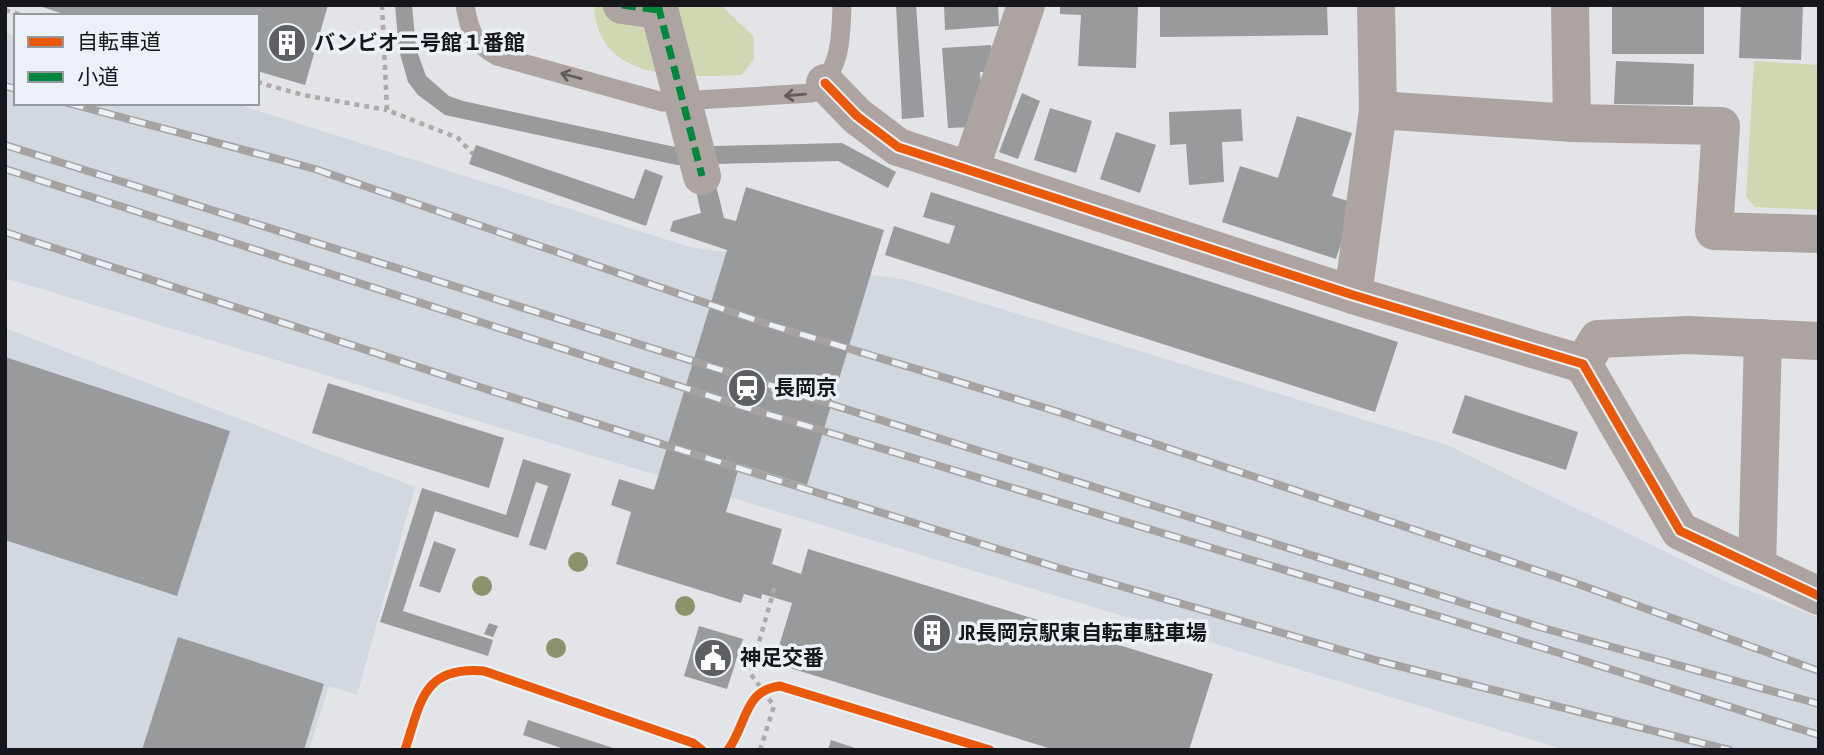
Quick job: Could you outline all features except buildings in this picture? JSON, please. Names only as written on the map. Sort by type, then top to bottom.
[{"type":"street","points":[[970,170],[1026,5]]},
{"type":"street","points":[[1353,295],[1378,110],[1376,5]]},
{"type":"street","points":[[1570,5],[1572,123]]},
{"type":"street","points":[[646,7],[702,176]]},
{"type":"street","points":[[825,83],[857,116],[898,147],[1353,295],[1583,364],[1680,531],[1819,596]]},
{"type":"street","points":[[1378,110],[1572,123],[1721,126],[1714,231],[1819,234]]},
{"type":"street","points":[[1583,364],[1598,338],[1688,335],[1819,341]]},
{"type":"street","points":[[1757,567],[1763,338]]},
{"type":"lane","points":[[465,5],[474,39],[497,56],[663,102],[812,93],[825,83],[837,62],[842,5]]},
{"type":"path","points":[[382,5],[387,110]]},
{"type":"path","points":[[259,83],[303,95],[387,110],[458,138],[473,154]]},
{"type":"path","points":[[760,750],[774,706],[750,673],[776,583]]},
{"type":"path","points":[[757,695],[764,688],[772,687]]},
{"type":"shaded area","points":[[5,33],[14,35],[14,105],[239,105],[690,247],[907,280],[1447,445],[1729,583],[1819,618],[1819,750],[1566,750],[5,278]]},
{"type":"shaded area","points":[[5,328],[415,487],[357,695],[329,686],[309,750],[5,750]]},
{"type":"green space","points":[[594,5],[721,5],[754,37],[754,59],[742,75],[695,76],[647,70],[627,62],[610,49],[599,30]]},
{"type":"green space","points":[[1754,61],[1819,65],[1819,210],[1755,207],[1746,197]]},
{"type":"railway","points":[[5,86],[14,88]]},
{"type":"railway","points":[[75,105],[315,169],[764,323],[1062,413],[1575,583],[1819,671]]},
{"type":"railway","points":[[5,145],[1543,628],[1819,704]]},
{"type":"railway","points":[[5,169],[744,407],[1537,646],[1819,735]]},
{"type":"railway","points":[[5,232],[492,391],[1065,570],[1379,661],[1729,750]]},
{"type":"marked path","points":[[622,5],[658,10]]},
{"type":"marked path","points":[[658,5],[702,176]]},
{"type":"cycle path","points":[[825,83],[857,116],[898,147],[1353,295],[1583,364],[1680,531],[1819,596]]},
{"type":"cycle path","points":[[405,750],[421,702],[428,690],[448,674],[464,671],[484,671],[693,743],[702,750]]},
{"type":"cycle path","points":[[728,750],[753,701],[759,694],[780,686],[990,750]]},
{"type":"place","name":"バンビオ二号館１番館","points":[[287,43]]},
{"type":"place","name":"長岡京","points":[[747,388]]},
{"type":"place","name":"JR長岡京駅東自転車駐車場","points":[[932,633]]},
{"type":"place","name":"神足交番","points":[[713,658]]}]
